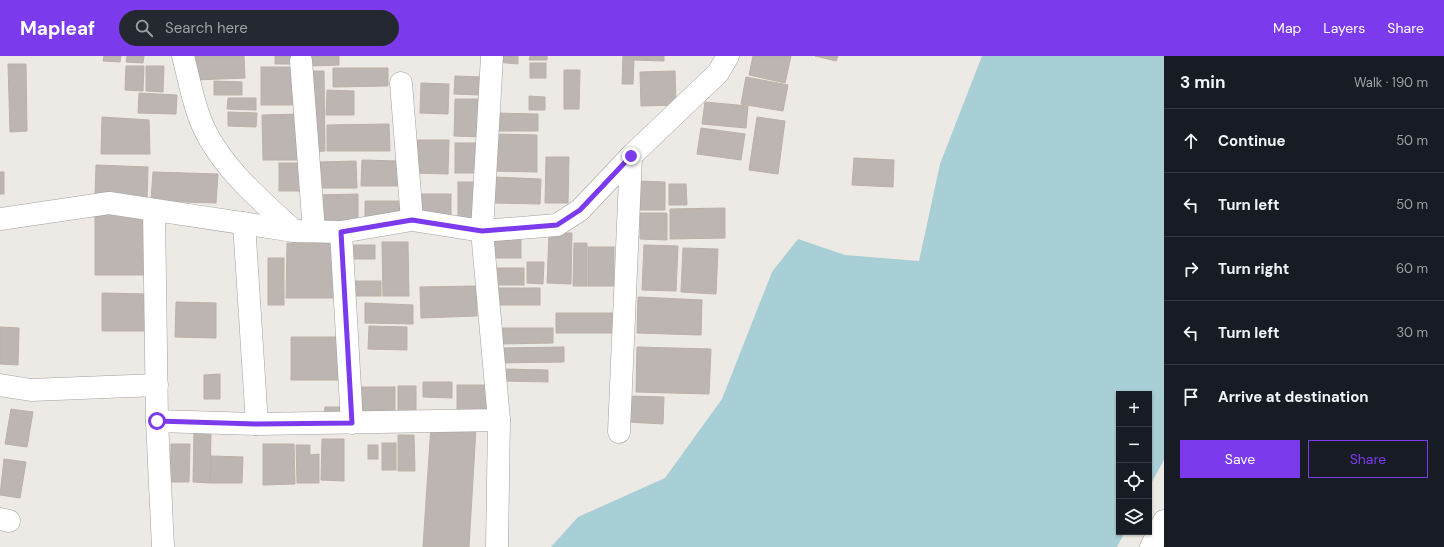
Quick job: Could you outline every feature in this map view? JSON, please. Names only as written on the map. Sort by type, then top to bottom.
[{"type":"street","points":[[183,56],[195,102],[208,138],[234,175],[304,231]]},
{"type":"street","points":[[492,56],[482,231],[499,420],[496,547]]},
{"type":"street","points":[[0,219],[109,203],[304,231],[341,232],[412,220],[482,231],[557,225],[580,210],[631,156],[718,73],[728,56]]},
{"type":"street","points":[[301,61],[304,231]]},
{"type":"street","points":[[401,83],[412,220]]},
{"type":"street","points":[[619,432],[631,156]]},
{"type":"street","points":[[154,210],[157,421],[162,547]]},
{"type":"street","points":[[244,223],[257,424]]},
{"type":"street","points":[[341,232],[352,423]]},
{"type":"street","points":[[0,385],[31,390],[157,385]]},
{"type":"street","points":[[157,421],[257,424],[499,420]]},
{"type":"street","points":[[1151,547],[1164,521]]},
{"type":"water","points":[[982,56],[1164,56],[1164,460],[1152,482],[1152,391],[1116,391],[1116,535],[1123,535],[1117,547],[551,547],[578,517],[665,478],[722,399],[772,272],[798,239],[845,255],[919,261],[940,164]]},
{"type":"building","points":[[104,56],[121,56],[120,62],[103,61]]},
{"type":"building","points":[[127,56],[144,56],[143,63],[126,62]]},
{"type":"building","points":[[194,56],[244,56],[245,78],[195,80]]},
{"type":"building","points":[[275,56],[297,56],[296,64],[275,64]]},
{"type":"building","points":[[308,56],[339,56],[339,65],[308,66]]},
{"type":"building","points":[[497,56],[518,56],[518,64],[496,62]]},
{"type":"building","points":[[530,56],[547,56],[547,60],[529,60]]},
{"type":"building","points":[[623,56],[664,56],[664,61],[634,60],[633,84],[622,84]]},
{"type":"building","points":[[753,56],[791,56],[785,83],[749,75]]},
{"type":"building","points":[[815,56],[838,56],[836,61]]},
{"type":"building","points":[[530,63],[546,63],[546,78],[530,78]]},
{"type":"building","points":[[8,64],[26,64],[27,131],[10,132]]},
{"type":"building","points":[[126,66],[144,66],[143,91],[125,90]]},
{"type":"building","points":[[146,66],[164,66],[163,92],[146,91]]},
{"type":"building","points":[[261,67],[300,67],[300,105],[261,105]]},
{"type":"building","points":[[333,68],[388,68],[388,86],[333,87]]},
{"type":"building","points":[[564,70],[580,70],[579,109],[564,109]]},
{"type":"building","points":[[308,71],[324,71],[325,151],[310,152]]},
{"type":"building","points":[[675,71],[676,105],[641,106],[640,72]]},
{"type":"building","points":[[455,76],[482,77],[481,95],[454,94]]},
{"type":"building","points":[[746,77],[788,85],[783,111],[741,104]]},
{"type":"building","points":[[214,81],[242,82],[242,95],[214,95]]},
{"type":"building","points":[[421,83],[449,84],[448,114],[420,113]]},
{"type":"building","points":[[327,90],[354,91],[354,115],[326,115]]},
{"type":"building","points":[[139,93],[177,95],[176,114],[138,113]]},
{"type":"building","points":[[529,96],[545,97],[545,110],[529,110]]},
{"type":"building","points":[[228,98],[256,98],[256,110],[227,109]]},
{"type":"building","points":[[455,99],[482,99],[481,137],[454,136]]},
{"type":"building","points":[[705,102],[748,106],[746,128],[702,124]]},
{"type":"building","points":[[228,112],[257,113],[256,127],[228,126]]},
{"type":"building","points":[[493,113],[538,114],[538,131],[493,131]]},
{"type":"building","points":[[301,114],[301,160],[263,160],[262,115]]},
{"type":"building","points":[[102,117],[149,120],[150,154],[101,154]]},
{"type":"building","points":[[757,117],[785,121],[778,174],[749,170]]},
{"type":"building","points":[[389,124],[390,151],[327,151],[327,125]]},
{"type":"building","points":[[701,128],[745,134],[741,160],[697,154]]},
{"type":"building","points":[[493,134],[537,135],[537,172],[492,171]]},
{"type":"building","points":[[414,140],[449,140],[448,174],[414,173]]},
{"type":"building","points":[[455,143],[482,143],[482,173],[455,173]]},
{"type":"building","points":[[546,157],[569,157],[568,203],[545,203]]},
{"type":"building","points":[[854,158],[894,160],[893,187],[852,185]]},
{"type":"building","points":[[362,160],[398,161],[398,186],[361,186]]},
{"type":"building","points":[[356,161],[357,188],[319,188],[318,162]]},
{"type":"building","points":[[279,163],[305,163],[305,191],[279,191]]},
{"type":"building","points":[[96,165],[148,167],[147,198],[95,196]]},
{"type":"building","points":[[0,172],[4,172],[4,194],[0,194]]},
{"type":"building","points":[[153,172],[218,174],[216,203],[151,201]]},
{"type":"building","points":[[494,177],[541,179],[540,204],[494,203]]},
{"type":"building","points":[[639,181],[665,182],[665,210],[639,210]]},
{"type":"building","points":[[458,182],[479,182],[479,221],[458,221]]},
{"type":"building","points":[[669,184],[686,184],[687,205],[669,205]]},
{"type":"building","points":[[358,194],[358,220],[317,221],[317,195]]},
{"type":"building","points":[[418,194],[451,194],[451,218],[418,218]]},
{"type":"building","points":[[365,201],[408,201],[408,219],[365,220]]},
{"type":"building","points":[[725,208],[725,238],[670,239],[670,209]]},
{"type":"building","points":[[95,211],[144,211],[144,275],[95,275]]},
{"type":"building","points":[[640,213],[667,213],[667,240],[640,239]]},
{"type":"building","points":[[494,233],[521,233],[521,258],[494,258]]},
{"type":"building","points":[[549,233],[572,233],[571,284],[547,283]]},
{"type":"building","points":[[382,242],[408,242],[409,296],[383,296]]},
{"type":"building","points":[[287,243],[337,243],[337,298],[286,298]]},
{"type":"building","points":[[574,243],[587,243],[587,286],[573,286]]},
{"type":"building","points":[[352,245],[375,245],[375,259],[352,259]]},
{"type":"building","points":[[644,245],[678,246],[676,291],[642,290]]},
{"type":"building","points":[[588,247],[614,247],[614,286],[588,286]]},
{"type":"building","points":[[683,248],[718,249],[716,294],[681,292]]},
{"type":"building","points":[[268,258],[284,258],[284,305],[268,305]]},
{"type":"building","points":[[527,262],[544,262],[543,284],[527,283]]},
{"type":"building","points":[[495,268],[524,268],[524,285],[495,285]]},
{"type":"building","points":[[353,281],[381,281],[381,296],[353,296]]},
{"type":"building","points":[[476,286],[477,316],[421,318],[420,287]]},
{"type":"building","points":[[494,288],[540,288],[540,305],[494,305]]},
{"type":"building","points":[[102,293],[148,294],[148,331],[102,331]]},
{"type":"building","points":[[638,297],[702,300],[701,335],[637,333]]},
{"type":"building","points":[[176,302],[216,303],[216,338],[175,337]]},
{"type":"building","points":[[365,303],[413,305],[413,324],[365,323]]},
{"type":"building","points":[[556,313],[618,313],[619,333],[556,333]]},
{"type":"building","points":[[369,326],[407,327],[407,350],[368,349]]},
{"type":"building","points":[[0,327],[19,328],[18,365],[0,364]]},
{"type":"building","points":[[501,328],[553,328],[553,343],[501,344]]},
{"type":"building","points":[[291,337],[342,337],[343,380],[291,380]]},
{"type":"building","points":[[564,347],[564,362],[497,363],[497,348]]},
{"type":"building","points":[[637,347],[711,349],[709,394],[636,392]]},
{"type":"building","points":[[503,369],[548,370],[548,382],[503,381]]},
{"type":"building","points":[[220,374],[220,399],[204,399],[204,375]]},
{"type":"building","points":[[423,382],[452,382],[452,398],[423,397]]},
{"type":"building","points":[[457,385],[487,385],[487,412],[457,412]]},
{"type":"building","points":[[398,386],[416,386],[416,413],[398,413]]},
{"type":"building","points":[[360,387],[395,387],[395,414],[360,414]]},
{"type":"building","points":[[630,396],[664,397],[663,424],[628,422]]},
{"type":"building","points":[[325,407],[344,407],[344,421],[324,420]]},
{"type":"building","points":[[11,409],[33,412],[27,447],[5,444]]},
{"type":"building","points":[[431,425],[476,428],[469,547],[423,547]]},
{"type":"building","points":[[194,432],[211,432],[210,483],[193,482]]},
{"type":"building","points":[[398,435],[414,435],[415,471],[398,471]]},
{"type":"building","points":[[322,439],[344,439],[344,481],[321,480]]},
{"type":"building","points":[[382,443],[396,443],[396,470],[382,470]]},
{"type":"building","points":[[171,444],[190,444],[189,482],[170,482]]},
{"type":"building","points":[[263,444],[294,444],[295,484],[263,485]]},
{"type":"building","points":[[296,445],[310,445],[310,455],[319,454],[319,483],[297,483]]},
{"type":"building","points":[[368,445],[378,445],[378,459],[368,459]]},
{"type":"building","points":[[211,456],[243,457],[242,483],[210,483]]},
{"type":"building","points":[[4,459],[26,462],[20,498],[0,495]]},
{"type":"route","points":[[157,421],[257,424],[352,423],[341,232],[412,220],[482,231],[557,225],[580,210],[631,156]]}]
